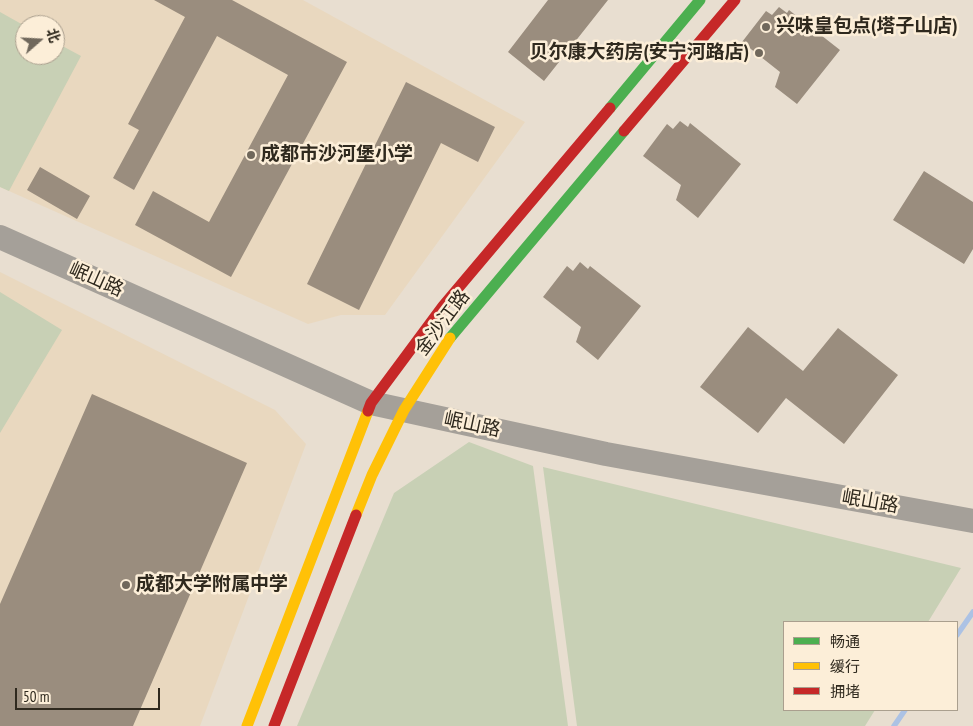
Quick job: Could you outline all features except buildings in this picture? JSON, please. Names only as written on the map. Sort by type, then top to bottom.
[{"type":"street","points":[[247,726],[371,403],[443,306],[700,0]]},
{"type":"street","name":"金沙江路","points":[[274,726],[372,474],[404,410],[451,336],[736,0]]},
{"type":"street","name":"岷山路","points":[[0,237],[371,403],[606,454],[973,521]]},
{"type":"shaded area","name":"成都市沙河堡小学","points":[[0,0],[303,0],[525,122],[385,315],[341,315],[308,324],[0,187]]},
{"type":"shaded area","name":"成都大学附属中学","points":[[0,272],[275,410],[306,444],[200,726],[0,726]]},
{"type":"green space","points":[[0,12],[15,20],[15,65],[65,65],[65,47],[81,56],[9,191],[0,187]]},
{"type":"green space","points":[[0,292],[62,330],[0,433]]},
{"type":"green space","points":[[469,442],[533,466],[568,726],[297,726],[394,493]]},
{"type":"green space","points":[[543,467],[961,568],[929,621],[783,621],[783,711],[874,711],[865,726],[577,726]]},
{"type":"waterway","points":[[958,634],[973,612]]},
{"type":"waterway","points":[[894,726],[904,711]]},
{"type":"traffic: fast","points":[[610,108],[700,0]]},
{"type":"traffic: fast","points":[[450,338],[624,131]]},
{"type":"traffic: slow","points":[[356,515],[372,475],[404,410],[450,338]]},
{"type":"traffic: slow","points":[[247,726],[368,411]]},
{"type":"traffic: jam","points":[[624,131],[735,0]]},
{"type":"traffic: jam","points":[[368,411],[371,403],[443,306],[610,108]]},
{"type":"traffic: jam","points":[[274,726],[356,515]]},
{"type":"place","name":"兴味皇包点(塔子山店)","points":[[766,27]]},
{"type":"place","name":"贝尔康大药房(安宁河路店)","points":[[759,53]]},
{"type":"place","name":"成都市沙河堡小学","points":[[251,155]]},
{"type":"place","name":"成都大学附属中学","points":[[126,585]]}]
